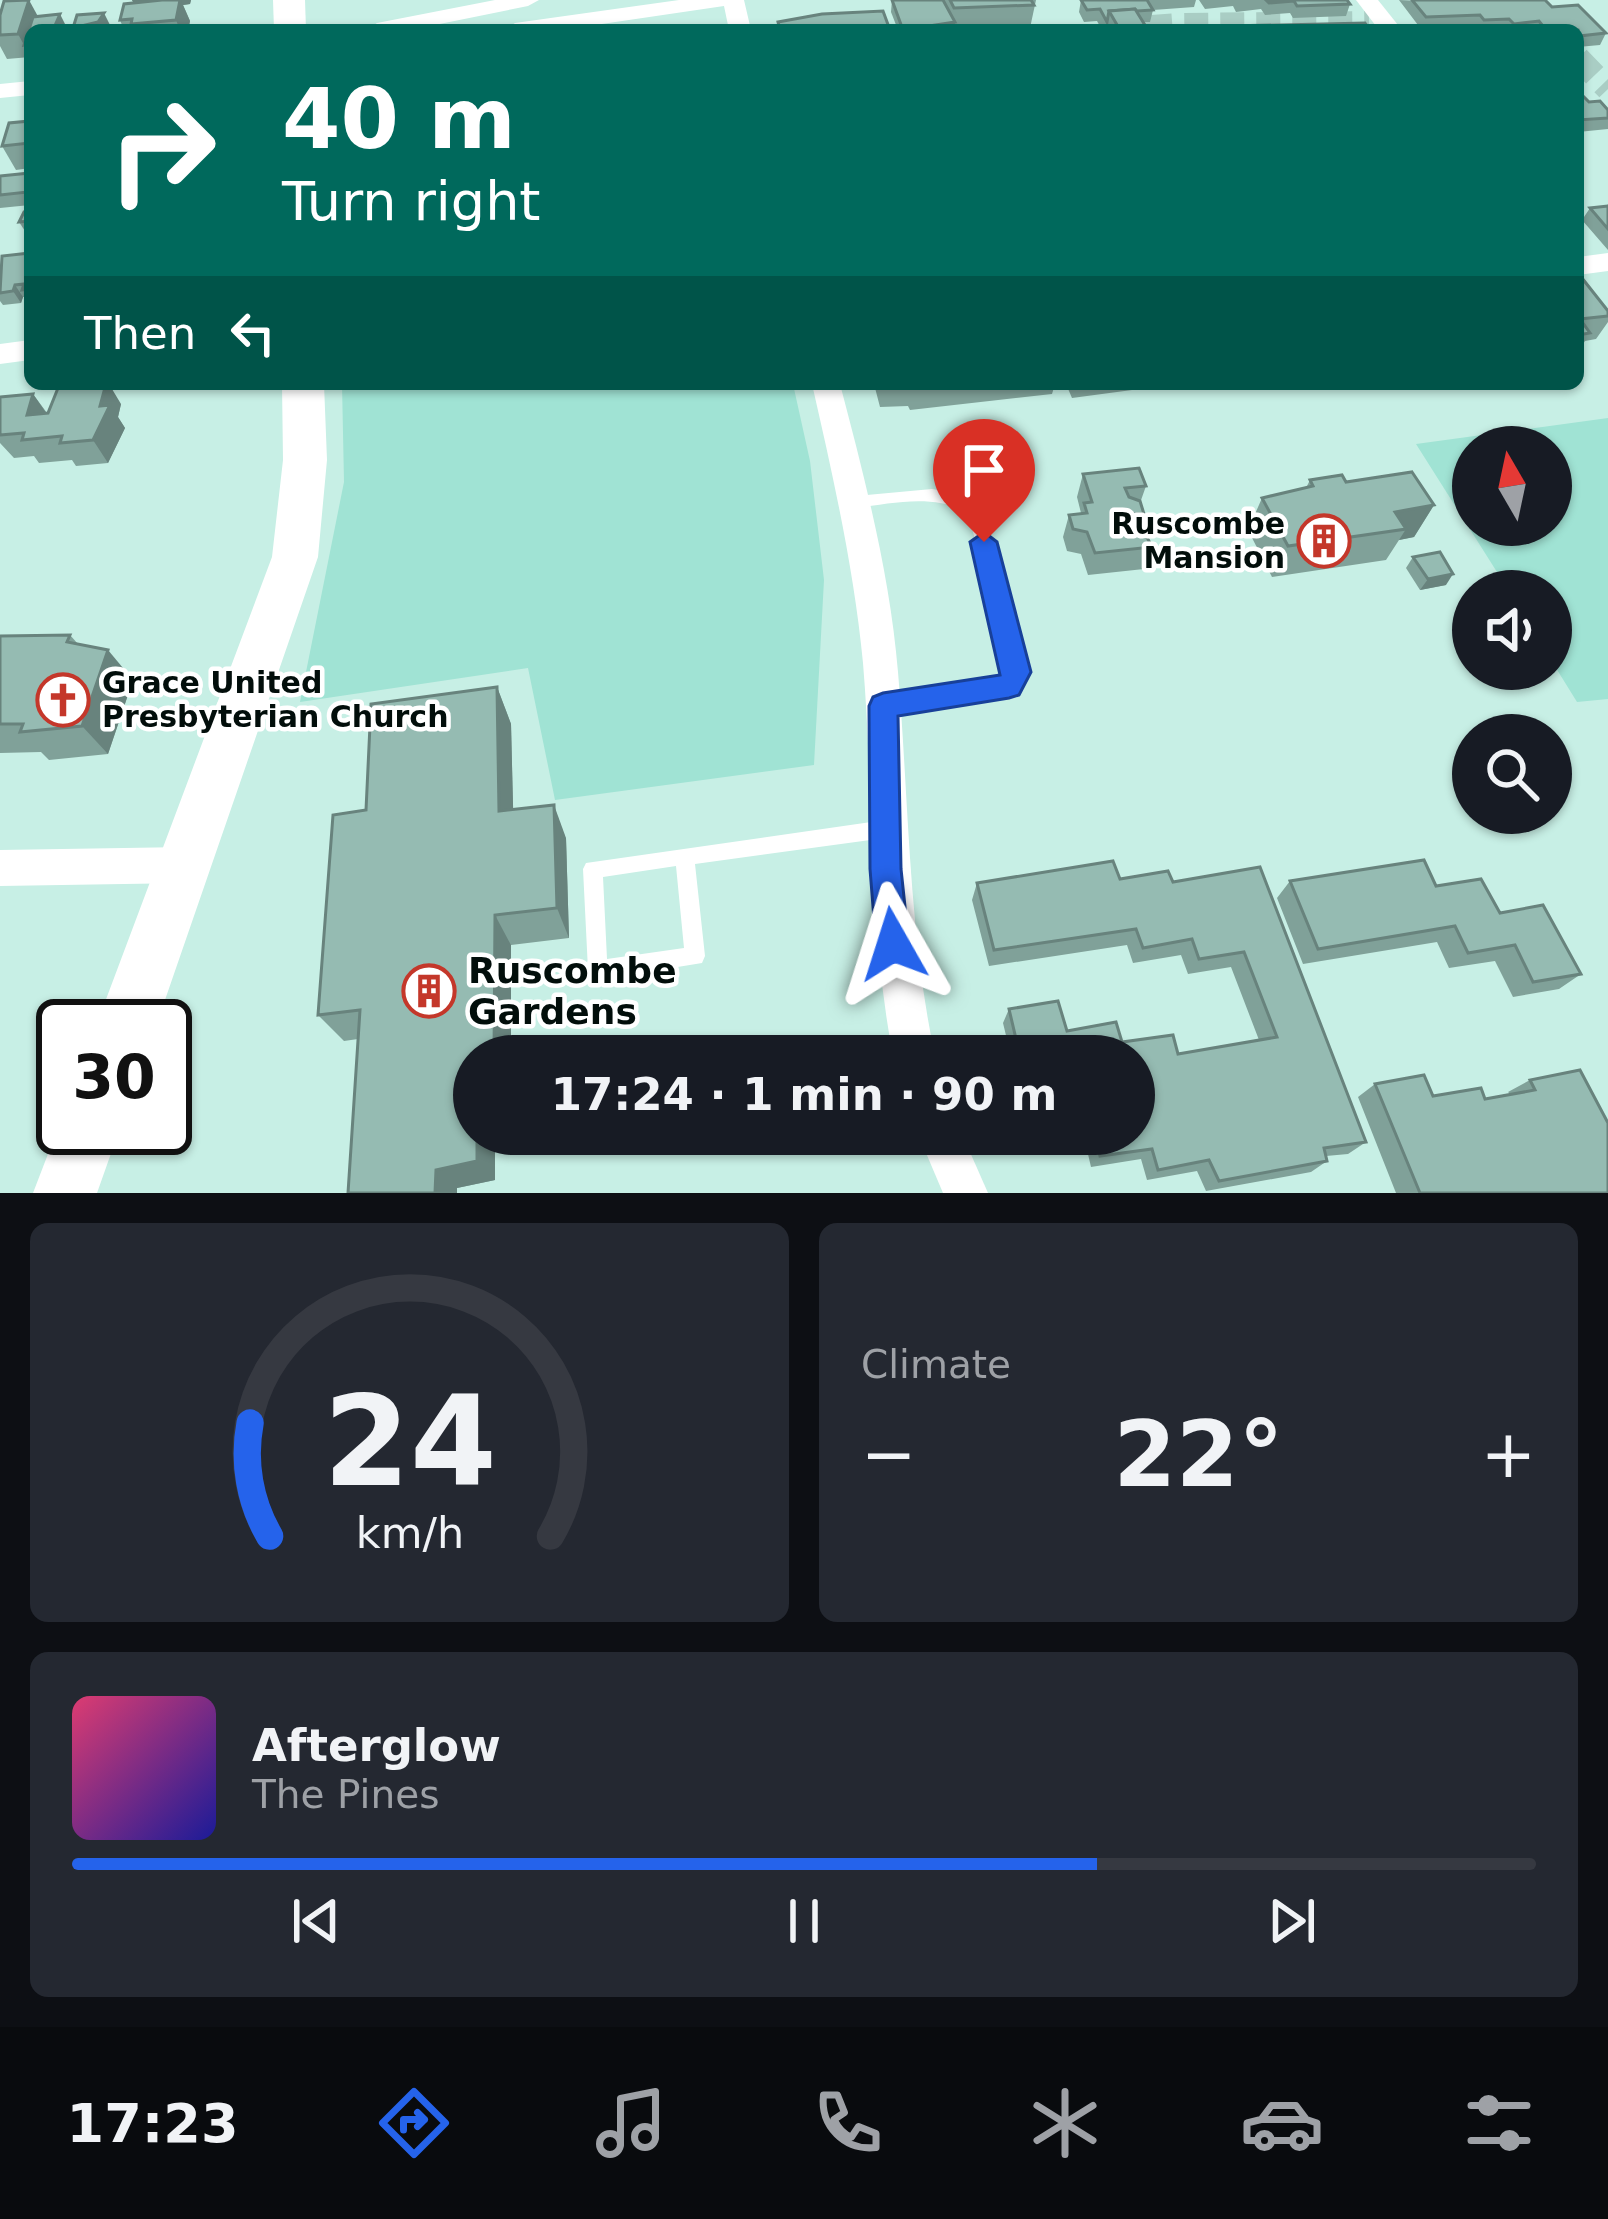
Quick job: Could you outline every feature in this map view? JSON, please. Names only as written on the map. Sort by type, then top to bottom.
[{"type":"main road","points":[[137,999],[295,557],[305,460],[303,390]]},
{"type":"main road","points":[[65,1193],[79,1155]]},
{"type":"street","points":[[407,24],[528,0]]},
{"type":"street","points":[[558,24],[729,0]]},
{"type":"street","points":[[828,390],[856,502],[883,706],[885,830],[896,981],[909,1035]]},
{"type":"street","points":[[0,868],[186,865]]},
{"type":"street","points":[[949,1155],[966,1193]]},
{"type":"lane","points":[[856,502],[933,493],[953,495],[975,508],[1017,672],[1009,686],[883,706]]},
{"type":"lane","points":[[685,857],[695,956],[598,970],[593,869],[885,830]]},
{"type":"green space","points":[[342,390],[794,390],[810,461],[824,580],[814,765],[555,800],[528,668],[300,702],[344,482]]},
{"type":"green space","points":[[1608,418],[1608,699],[1577,702],[1570,690],[1572,570],[1496,570],[1481,546],[1572,546],[1572,426],[1549,426]]},
{"type":"green space","points":[[1452,439],[1452,501],[1416,444]]},
{"type":"building","points":[[29,0],[18,34],[0,35],[4,1]]},
{"type":"building","points":[[180,0],[176,20],[131,24],[132,19],[120,20],[124,4]]},
{"type":"building","points":[[892,0],[943,0],[955,22],[942,24],[901,24]]},
{"type":"building","points":[[950,0],[1031,0],[1034,5],[954,8]]},
{"type":"building","points":[[1081,0],[1147,0],[1153,10],[1109,11],[1107,22],[1100,9],[1087,10]]},
{"type":"building","points":[[1266,0],[1347,0],[1350,4],[1297,6],[1294,1]]},
{"type":"building","points":[[1412,0],[1545,0],[1552,7],[1578,5],[1606,33],[1584,35],[1584,24],[1514,24],[1509,19],[1484,20],[1480,15],[1426,17]]},
{"type":"building","points":[[1135,9],[1144,24],[1117,24],[1109,11]]},
{"type":"building","points":[[883,11],[888,24],[778,22]]},
{"type":"building","points":[[104,13],[90,24],[74,24],[77,15]]},
{"type":"building","points":[[60,14],[56,24],[31,24],[33,17]]},
{"type":"building","points":[[1584,97],[1589,102],[1600,101],[1608,118],[1584,120]]},
{"type":"building","points":[[24,122],[24,144],[2,146],[9,123]]},
{"type":"building","points":[[24,174],[24,192],[0,195],[0,176]]},
{"type":"building","points":[[1608,206],[1608,229],[1590,208]]},
{"type":"building","points":[[24,254],[24,284],[0,293],[2,256]]},
{"type":"building","points":[[1584,281],[1608,311],[1608,316],[1584,319]]},
{"type":"building","points":[[57,390],[104,390],[100,406],[110,405],[93,440],[60,443],[62,436],[22,440],[24,433],[0,435],[0,397],[33,394],[27,415],[48,413]]},
{"type":"building","points":[[1139,468],[1146,486],[1125,488],[1129,497],[1140,501],[1144,514],[1135,514],[1152,547],[1095,553],[1087,532],[1073,529],[1069,515],[1087,513],[1084,503],[1092,502],[1083,474]]},
{"type":"building","points":[[1412,472],[1434,505],[1395,512],[1406,529],[1288,546],[1262,498],[1313,486],[1310,480],[1342,475],[1346,482]]},
{"type":"building","points":[[1440,552],[1452,574],[1428,579],[1413,557]]},
{"type":"building","points":[[70,635],[67,642],[108,650],[82,726],[20,732],[23,724],[0,724],[0,636]]},
{"type":"building","name":"Ruscombe Gardens","points":[[497,687],[499,811],[554,805],[557,908],[495,915],[494,1035],[453,1035],[453,1155],[477,1155],[477,1161],[436,1170],[435,1193],[348,1193],[360,1010],[318,1015],[333,815],[366,810],[371,704]]},
{"type":"building","points":[[1424,860],[1436,886],[1481,879],[1500,913],[1543,905],[1581,974],[1533,982],[1515,945],[1468,953],[1455,926],[1318,949],[1290,881]]},
{"type":"building","points":[[1113,861],[1120,879],[1168,871],[1173,882],[1260,867],[1366,1142],[1324,1148],[1327,1161],[1219,1181],[1209,1160],[1158,1170],[1154,1155],[1155,1037],[1173,1035],[1178,1054],[1277,1037],[1244,952],[1199,959],[1192,939],[1143,948],[1136,929],[994,950],[977,883]]},
{"type":"building","points":[[1058,1001],[1067,1031],[1116,1022],[1120,1035],[1015,1035],[1009,1009]]},
{"type":"building","points":[[1580,1070],[1608,1123],[1608,1193],[1420,1193],[1375,1084],[1424,1075],[1433,1096],[1481,1088],[1485,1099],[1535,1090],[1530,1080]]},
{"type":"tunnel","points":[[1274,24],[1369,23]]},
{"type":"tunnel","points":[[1584,64],[1608,89]]},
{"type":"place","name":"Ruscombe Mansion","points":[[1324,541]]},
{"type":"place","name":"Grace United Presbyterian Church","points":[[63,700]]},
{"type":"place","name":"Ruscombe Gardens","points":[[429,991]]},
{"type":"route","points":[[893,944],[886,869],[883,706],[1009,686],[1017,672],[984,542]]}]
